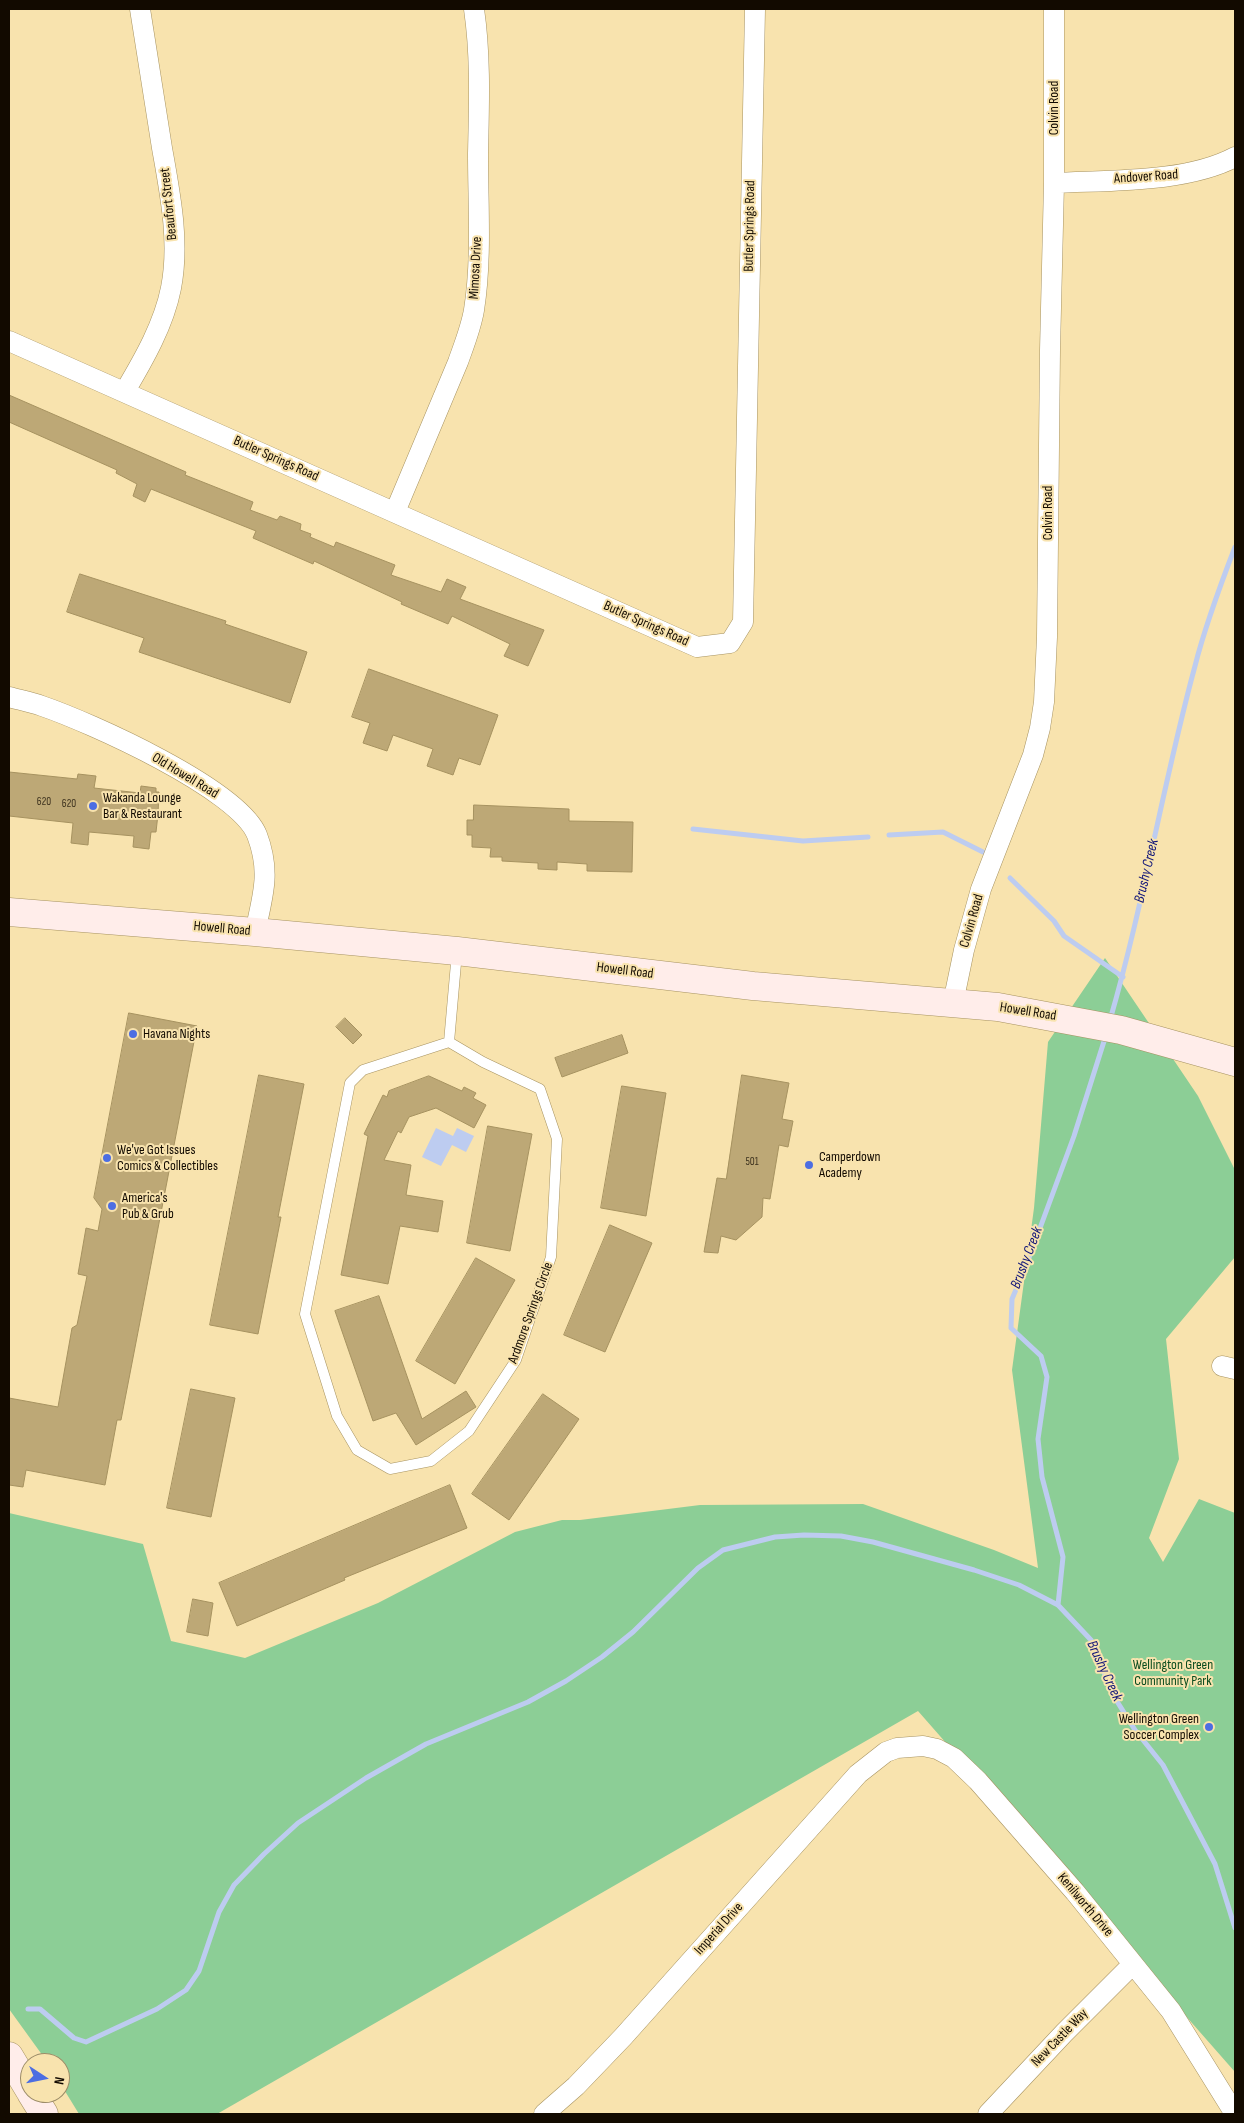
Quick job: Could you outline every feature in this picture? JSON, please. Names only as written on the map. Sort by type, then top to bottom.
[{"type":"main road","name":"Howell Road","points":[[9,912],[457,951],[753,986],[998,1007],[1058,1017],[1150,1037],[1235,1062]]},
{"type":"main road","points":[[9,2056],[36,2104]]},
{"type":"street","name":"Beaufort Street","points":[[125,391],[140,365],[164,314],[171,287],[174,260],[170,195],[140,9]]},
{"type":"street","name":"Mimosa Drive","points":[[395,512],[458,362],[474,312],[478,274],[479,75],[474,9]]},
{"type":"street","name":"Butler Springs Road","points":[[9,341],[697,647],[730,643],[743,622],[755,9]]},
{"type":"street","name":"Colvin Road","points":[[953,1003],[964,950],[982,889],[1033,755],[1044,702],[1047,637],[1054,183],[1054,9]]},
{"type":"street","name":"Andover Road","points":[[1054,183],[1191,173],[1214,167],[1235,157]]},
{"type":"street","name":"Old Howell Road","points":[[9,697],[41,706],[104,731],[162,760],[212,791],[250,823],[256,833],[263,855],[266,883],[255,932]]},
{"type":"street","name":"Kenilworth Drive","points":[[897,1748],[922,1746],[937,1748],[954,1758],[978,1781],[1075,1892],[1171,2011],[1235,2114]]},
{"type":"street","name":"Imperial Drive","points":[[544,2114],[576,2086],[623,2036],[858,1774],[886,1752],[897,1748]]},
{"type":"street","name":"New Castle Way","points":[[988,2114],[1064,2033],[1133,1964]]},
{"type":"lane","points":[[449,1042],[457,951]]},
{"type":"lane","name":"Ardmore Springs Circle","points":[[449,1042],[483,1062],[540,1089],[557,1139],[551,1257],[516,1360],[469,1431],[432,1461],[390,1469],[356,1450],[337,1416],[305,1314],[350,1083],[363,1070],[449,1042]]},
{"type":"green space","name":"Wellington Green Community Park","points":[[1105,958],[1198,1096],[1235,1170],[1235,1257],[1166,1339],[1179,1459],[1149,1538],[1163,1562],[1199,1499],[1235,1513],[1235,2072],[918,1711],[217,2114],[79,2114],[70,2099],[70,2053],[41,2053],[9,2009],[9,1513],[143,1544],[171,1641],[245,1658],[378,1603],[515,1532],[562,1520],[580,1520],[700,1505],[863,1504],[994,1550],[1038,1568],[1012,1370],[1034,1208],[1048,1042]]},
{"type":"water","points":[[436,1128],[453,1136],[457,1128],[474,1136],[466,1152],[452,1145],[441,1166],[422,1157]]},
{"type":"building","points":[[9,395],[186,472],[185,475],[253,502],[250,510],[277,520],[280,516],[301,524],[300,530],[311,534],[310,537],[334,547],[336,542],[395,565],[391,575],[441,592],[447,579],[466,587],[460,599],[544,630],[528,666],[504,656],[510,644],[452,616],[448,624],[401,604],[402,602],[314,561],[313,564],[253,538],[256,531],[151,489],[145,502],[133,496],[137,484],[116,473],[117,470],[9,422]]},
{"type":"building","points":[[80,574],[226,621],[225,624],[307,652],[290,703],[139,652],[144,638],[67,612]]},
{"type":"building","points":[[369,669],[498,715],[480,765],[459,758],[453,775],[427,766],[433,749],[393,735],[387,751],[363,743],[370,723],[352,717]]},
{"type":"building","points":[[9,772],[77,779],[78,774],[96,776],[94,788],[140,793],[141,786],[156,788],[156,792],[159,792],[156,832],[151,832],[149,849],[133,847],[134,836],[89,832],[88,845],[71,843],[73,823],[9,816]]},
{"type":"building","points":[[474,805],[569,809],[569,821],[633,822],[632,872],[587,871],[587,864],[557,862],[557,870],[538,869],[538,863],[502,861],[502,857],[490,857],[491,848],[472,847],[472,835],[467,835],[467,820],[473,820]]},
{"type":"building","points":[[129,1013],[197,1026],[121,1420],[117,1420],[105,1485],[26,1470],[23,1487],[9,1485],[9,1398],[58,1407],[72,1328],[77,1325],[87,1276],[78,1274],[86,1228],[98,1231],[102,1209],[94,1198]]},
{"type":"building","points":[[345,1018],[362,1035],[353,1044],[336,1027]]},
{"type":"building","points":[[622,1035],[628,1053],[562,1077],[555,1058]]},
{"type":"building","points":[[259,1075],[304,1084],[278,1217],[281,1217],[258,1334],[210,1325]]},
{"type":"building","points":[[742,1075],[789,1083],[782,1119],[793,1121],[788,1147],[779,1145],[770,1199],[763,1198],[762,1217],[736,1240],[721,1236],[718,1253],[704,1252],[717,1178],[726,1179]]},
{"type":"building","points":[[429,1076],[462,1091],[464,1087],[476,1093],[473,1098],[486,1105],[474,1128],[436,1108],[409,1117],[401,1133],[398,1131],[384,1160],[411,1165],[406,1195],[443,1201],[438,1232],[400,1226],[388,1284],[341,1275],[368,1136],[364,1134],[383,1095],[387,1097],[389,1091]]},
{"type":"building","points":[[622,1086],[666,1093],[646,1216],[601,1208]]},
{"type":"building","points":[[488,1126],[532,1134],[510,1251],[467,1243]]},
{"type":"building","points":[[610,1225],[652,1243],[605,1352],[564,1335]]},
{"type":"building","points":[[476,1258],[515,1280],[455,1384],[416,1361]]},
{"type":"building","points":[[379,1296],[422,1419],[466,1391],[476,1407],[416,1445],[396,1413],[373,1421],[335,1311]]},
{"type":"building","points":[[191,1389],[235,1398],[211,1517],[167,1508]]},
{"type":"building","points":[[543,1394],[579,1419],[509,1520],[472,1494]]},
{"type":"building","points":[[450,1485],[467,1528],[344,1578],[345,1580],[237,1626],[219,1583]]},
{"type":"building","points":[[193,1599],[213,1603],[208,1636],[187,1632]]},
{"type":"waterway","name":"Brushy Creek","points":[[1110,1020],[1133,932],[1195,666],[1218,591],[1235,547]]},
{"type":"waterway","points":[[693,829],[803,841],[868,837]]},
{"type":"waterway","points":[[889,835],[943,832],[983,852]]},
{"type":"waterway","points":[[1010,878],[1054,921],[1064,936],[1123,977]]},
{"type":"waterway","name":"Brushy Creek","points":[[1058,1605],[1063,1557],[1042,1477],[1038,1439],[1047,1377],[1041,1356],[1011,1328],[1012,1299],[1074,1136],[1106,1035]]},
{"type":"waterway","points":[[28,2009],[40,2009],[74,2038],[86,2042],[157,2009],[186,1990],[199,1971],[219,1912],[234,1885],[298,1823],[366,1778],[426,1744],[528,1702],[566,1681],[602,1657],[633,1632],[698,1568],[723,1550],[775,1537],[804,1535],[841,1536],[873,1542],[974,1570],[1019,1585],[1058,1605],[1091,1640],[1113,1695],[1135,1730],[1163,1765],[1215,1864],[1235,1928]]},
{"type":"place","name":"Wakanda Lounge Bar & Restaurant","points":[[93,806]]},
{"type":"place","name":"Havana Nights","points":[[133,1034]]},
{"type":"place","name":"We've Got Issues Comics & Collectibles","points":[[107,1158]]},
{"type":"place","name":"Camperdown Academy","points":[[809,1165]]},
{"type":"place","name":"America's Pub & Grub","points":[[112,1206]]},
{"type":"place","name":"Wellington Green Soccer Complex","points":[[1209,1727]]}]
